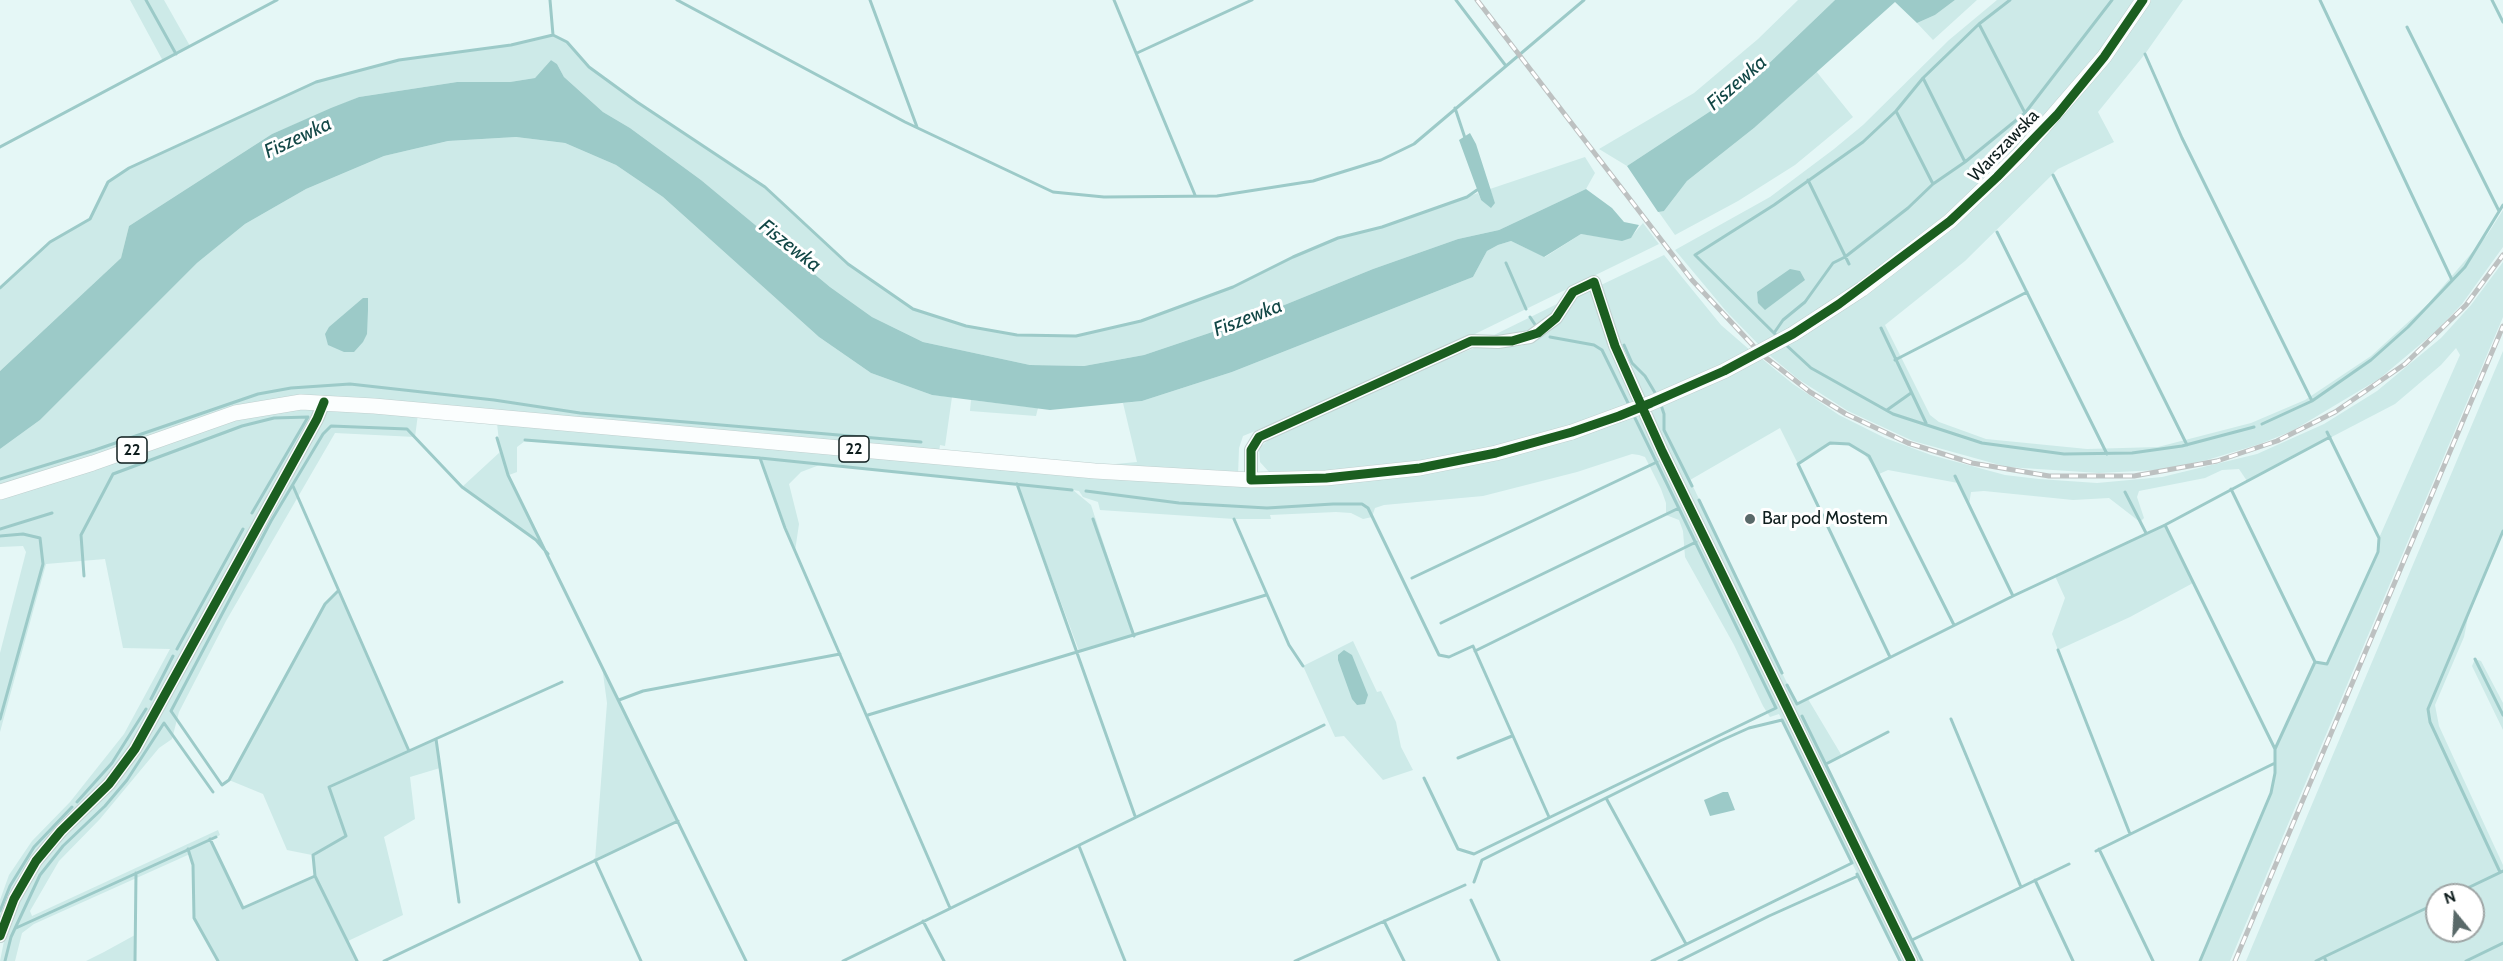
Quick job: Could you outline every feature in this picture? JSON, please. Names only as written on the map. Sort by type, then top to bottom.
[{"type":"main road","name":"Warszawska","points":[[1251,480],[1326,478],[1420,468],[1496,453],[1572,432],[1651,403],[1724,371],[1792,334],[1862,289],[1950,221],[2020,154],[2097,65],[2144,0]]},
{"type":"main road","name":"22","points":[[0,492],[93,463],[235,413],[282,404],[324,402],[1095,471],[1251,480]]},
{"type":"street","points":[[1251,480],[1251,450],[1259,437],[1471,341],[1498,342],[1530,337],[1556,318],[1573,292],[1594,282],[1615,346],[1662,451],[1911,961]]},
{"type":"street","points":[[0,936],[14,899],[36,861],[61,831],[109,784],[135,749],[324,402]]},
{"type":"shaded area","points":[[130,0],[164,0],[190,46],[163,61]]},
{"type":"shaded area","points":[[1798,0],[1835,0],[1738,93],[1627,166],[1599,149],[1694,93],[1758,39]]},
{"type":"shaded area","points":[[1955,0],[1977,0],[1933,40],[1917,23],[1935,15]]},
{"type":"shaded area","points":[[1997,0],[2137,0],[2097,58],[1997,170],[1886,267],[1760,346],[1726,311],[1675,250],[1770,197],[1834,149],[1863,125],[1949,40]]},
{"type":"shaded area","points":[[2149,0],[2183,0],[2145,54],[2098,112],[2114,142],[2058,169],[1965,261],[1885,325],[1930,415],[1939,422],[1986,439],[2087,449],[2158,447],[2251,423],[2305,400],[2371,356],[2427,305],[2487,235],[2503,210],[2503,247],[2462,304],[2435,332],[2379,379],[2292,431],[2260,444],[2207,460],[2158,470],[2099,473],[2007,467],[1913,441],[1848,411],[1798,379],[1768,354],[2032,149],[2064,115],[2116,50]]},
{"type":"shaded area","points":[[553,35],[567,42],[589,67],[637,102],[765,187],[848,264],[913,309],[966,326],[1017,335],[1076,336],[1141,321],[1233,288],[1293,257],[1338,238],[1382,227],[1478,193],[1481,200],[1495,203],[1490,189],[1585,157],[1595,173],[1586,189],[1499,230],[1458,239],[1373,269],[1245,321],[1144,355],[1084,366],[1030,365],[923,342],[872,317],[830,287],[701,180],[630,128],[603,112],[564,77],[557,64],[551,60],[535,78],[510,82],[457,82],[359,97],[272,134],[129,226],[121,258],[0,371],[0,288],[50,242],[89,219],[108,182],[129,168],[316,82],[399,60],[511,45]]},
{"type":"shaded area","points":[[1816,71],[1853,117],[1795,165],[1738,201],[1675,235],[1658,211],[1664,211],[1687,181],[1754,128]]},
{"type":"shaded area","points":[[516,137],[565,143],[616,165],[663,197],[819,337],[871,373],[932,395],[952,397],[945,446],[940,445],[939,452],[300,397],[0,487],[0,449],[40,420],[197,263],[245,224],[306,189],[384,156],[448,141]]},
{"type":"shaded area","points":[[1643,223],[1659,244],[1385,378],[1243,436],[1239,448],[1238,476],[1105,465],[1137,462],[1123,403],[1142,401],[1232,372],[1473,277],[1487,251],[1498,245],[1511,241],[1545,257],[1581,234],[1622,240],[1631,237]]},
{"type":"shaded area","points":[[1664,255],[1721,325],[1751,351],[1644,401],[1622,349],[1601,285]]},
{"type":"shaded area","points":[[2503,262],[2503,317],[2230,961],[2200,961],[2271,793],[2275,773],[2275,749],[2315,662],[2327,664],[2378,552],[2379,538],[2460,355],[2456,348],[2441,365],[2395,404],[2247,481],[2239,469],[2222,470],[2205,478],[2139,491],[2137,497],[2144,518],[2140,522],[2109,498],[2073,500],[1984,491],[1971,492],[1969,505],[1958,483],[1888,470],[1879,474],[1861,450],[1839,442],[1821,448],[1798,464],[1780,428],[1690,480],[1797,704],[1808,699],[1842,756],[1826,764],[1922,961],[1917,961],[1647,410],[1761,358],[1793,384],[1839,415],[1885,438],[1931,455],[2005,475],[2039,479],[2097,483],[2162,477],[2257,454],[2324,424],[2377,391],[2441,338],[2471,305]]},
{"type":"shaded area","points":[[1591,290],[1620,373],[1634,405],[1551,433],[1442,459],[1350,471],[1269,472],[1260,462],[1259,448],[1272,437],[1423,369],[1474,348],[1521,346],[1537,340],[1562,320],[1580,294]]},
{"type":"shaded area","points":[[1559,303],[1552,313],[1528,331],[1490,337]]},
{"type":"shaded area","points":[[2503,351],[2503,531],[2470,607],[2464,637],[2435,705],[2439,726],[2503,865],[2503,961],[2246,961]]},
{"type":"shaded area","points":[[971,400],[1038,408],[1036,416],[970,411]]},
{"type":"shaded area","points":[[316,406],[310,422],[131,748],[115,769],[29,862],[9,898],[0,923],[0,900],[9,875],[32,841],[70,802],[124,734],[170,649],[123,648],[105,559],[46,564],[0,732],[0,653],[26,552],[23,546],[0,547],[0,496],[216,423]]},
{"type":"shaded area","points":[[326,406],[418,414],[415,437],[335,433],[226,621],[179,712],[172,739],[159,748],[100,819],[59,861],[30,911],[32,916],[218,830],[220,835],[210,840],[243,908],[315,876],[312,855],[287,850],[263,794],[229,780],[325,604],[338,591],[409,751],[436,739],[440,768],[410,777],[415,819],[384,837],[403,915],[348,941],[357,961],[218,961],[194,918],[193,865],[190,854],[34,924],[22,933],[15,961],[0,961],[5,936],[25,887],[55,843],[113,786]]},
{"type":"shaded area","points":[[1639,413],[1906,961],[1900,961],[1779,714],[1770,717],[1763,706],[1734,645],[1685,557],[1683,531],[1679,520],[1666,515],[1666,503],[1661,489],[1645,457],[1639,455],[1632,454],[1577,472],[1483,496],[1384,505],[1375,508],[1372,517],[1363,519],[1351,513],[1336,512],[1270,515],[1271,519],[1234,519],[1100,510],[1098,502],[1083,497],[1079,491],[1073,490],[1091,505],[1134,636],[1079,651],[1017,484],[822,464],[801,472],[789,484],[799,524],[795,551],[760,458],[525,441],[517,447],[517,472],[509,475],[548,554],[536,540],[462,487],[500,452],[497,423],[780,447],[1366,479]]},
{"type":"shaded area","points":[[2165,525],[2193,583],[2130,617],[2058,650],[2052,634],[2065,598],[2055,576]]},
{"type":"shaded area","points":[[1353,641],[1377,692],[1381,691],[1396,722],[1401,747],[1413,770],[1383,780],[1344,736],[1335,737],[1303,666]]},
{"type":"shaded area","points":[[2475,659],[2481,661],[2503,703],[2503,730],[2472,666]]},
{"type":"shaded area","points":[[602,666],[678,821],[595,860],[607,703]]},
{"type":"shaded area","points":[[135,935],[135,961],[86,961],[104,952]]},
{"type":"water","points":[[1835,0],[1955,0],[1935,15],[1917,23],[1895,2],[1754,128],[1687,181],[1664,211],[1658,212],[1627,166],[1738,93]]},
{"type":"water","name":"Fiszewka","points":[[551,60],[557,64],[564,77],[603,112],[630,128],[701,180],[830,287],[872,317],[923,342],[1030,365],[1084,366],[1144,355],[1245,321],[1373,269],[1458,239],[1499,230],[1586,189],[1612,208],[1624,222],[1639,225],[1631,238],[1622,241],[1581,234],[1544,257],[1511,241],[1498,245],[1487,251],[1473,277],[1232,372],[1142,401],[1050,410],[932,395],[871,373],[819,337],[663,197],[616,165],[565,143],[516,137],[448,141],[384,156],[306,189],[245,224],[197,263],[40,420],[0,449],[0,371],[121,258],[129,226],[272,134],[331,108],[359,97],[457,82],[510,82],[535,78]]},
{"type":"water","points":[[1470,133],[1476,144],[1495,203],[1491,208],[1481,200],[1459,140]]},
{"type":"water","points":[[1790,269],[1800,271],[1805,280],[1765,310],[1758,303],[1757,292]]},
{"type":"water","points":[[363,298],[368,298],[367,334],[363,342],[354,352],[344,352],[328,345],[325,334],[329,327]]},
{"type":"water","points":[[1344,650],[1352,655],[1368,695],[1365,704],[1357,705],[1352,699],[1338,660],[1338,655]]},
{"type":"water","points":[[1728,792],[1735,810],[1710,816],[1704,800]]},
{"type":"waterway","points":[[146,0],[176,54]]},
{"type":"waterway","points":[[0,147],[277,0]]},
{"type":"waterway","points":[[550,0],[553,35]]},
{"type":"waterway","points":[[677,0],[905,122],[1053,192],[1104,197],[1217,196],[1313,181],[1381,160],[1414,144],[1584,0]]},
{"type":"waterway","points":[[870,0],[917,127]]},
{"type":"waterway","points":[[1114,0],[1195,195]]},
{"type":"waterway","points":[[1137,53],[1252,0]]},
{"type":"waterway","points":[[1456,0],[1506,66]]},
{"type":"waterway","points":[[1778,337],[1695,255],[1774,205],[1863,142],[1896,111],[1923,78],[1979,24],[2010,0]]},
{"type":"waterway","points":[[1774,333],[1783,320],[1805,302],[1833,263],[1845,257],[1908,208],[1933,184],[1965,162],[2025,113],[2112,0]]},
{"type":"waterway","points":[[2320,0],[2452,280]]},
{"type":"waterway","points":[[2492,0],[2503,22]]},
{"type":"waterway","points":[[1979,24],[2025,113]]},
{"type":"waterway","points":[[2407,27],[2499,211]]},
{"type":"waterway","points":[[0,288],[50,242],[90,219],[108,182],[129,168],[316,82],[399,60],[511,45],[553,35],[567,42],[589,67],[637,102],[765,187],[848,264],[913,309],[966,326],[1017,335],[1076,336],[1141,321],[1233,287],[1293,257],[1338,238],[1382,227],[1467,197],[1477,190]]},
{"type":"waterway","points":[[2145,54],[2182,138],[2312,401],[2371,360],[2408,327],[2465,267],[2503,205]]},
{"type":"waterway","points":[[1923,78],[1965,162]]},
{"type":"waterway","points":[[1455,108],[1465,138]]},
{"type":"waterway","points":[[1896,111],[1933,184]]},
{"type":"waterway","points":[[2053,175],[2187,445]]},
{"type":"waterway","points":[[1808,180],[1849,264]]},
{"type":"waterway","points":[[1997,232],[2107,454]]},
{"type":"waterway","points":[[1506,263],[1526,309]]},
{"type":"waterway","points":[[1895,360],[2027,292]]},
{"type":"waterway","points":[[1530,317],[1536,326]]},
{"type":"waterway","points":[[1881,328],[1926,423]]},
{"type":"waterway","points":[[1550,337],[1594,345],[1602,350],[1630,407]]},
{"type":"waterway","points":[[1785,344],[1811,368],[1893,414],[1982,443],[2064,454],[2132,453],[2182,446],[2254,427]]},
{"type":"waterway","points":[[1624,345],[1632,363],[1645,376],[1657,396]]},
{"type":"waterway","points":[[0,479],[95,450],[258,394],[291,388],[350,384],[494,400],[580,413],[921,442]]},
{"type":"waterway","points":[[1887,410],[1911,393]]},
{"type":"waterway","points":[[2262,424],[2312,401]]},
{"type":"waterway","points":[[1661,405],[1664,414],[1664,430],[1692,486]]},
{"type":"waterway","points":[[1424,778],[1458,849],[1474,854],[1776,708],[1634,416]]},
{"type":"waterway","points":[[84,576],[81,535],[113,474],[242,426],[274,418],[308,417],[252,513]]},
{"type":"waterway","points":[[338,591],[325,604],[229,780],[222,785],[171,711],[271,521],[323,434],[331,426],[407,429],[462,487],[536,540],[548,554]]},
{"type":"waterway","points":[[2200,961],[2271,793],[2275,773],[2275,749],[2315,662],[2327,664],[2378,552],[2379,538],[2327,432]]},
{"type":"waterway","points":[[1787,685],[1797,704],[2013,596],[2165,525],[2330,437]]},
{"type":"waterway","points":[[497,438],[508,475],[746,961]]},
{"type":"waterway","points":[[525,440],[760,458],[1072,490]]},
{"type":"waterway","points":[[1890,657],[1798,464],[1830,443],[1849,444],[1869,456],[1954,625]]},
{"type":"waterway","points":[[760,458],[785,528],[950,908]]},
{"type":"waterway","points":[[1412,578],[1657,462]]},
{"type":"waterway","points":[[1955,476],[2013,596]]},
{"type":"waterway","points":[[1017,484],[1135,816]]},
{"type":"waterway","points":[[293,486],[409,751]]},
{"type":"waterway","points":[[2231,489],[2315,662]]},
{"type":"waterway","points":[[1086,491],[1179,503],[1267,508],[1362,504],[1368,508],[1439,655],[1449,657],[1473,646],[1549,817]]},
{"type":"waterway","points":[[2125,492],[2146,533]]},
{"type":"waterway","points":[[1699,500],[1782,673]]},
{"type":"waterway","points":[[1441,623],[1679,508]]},
{"type":"waterway","points":[[0,529],[52,513]]},
{"type":"waterway","points":[[1093,519],[1134,636]]},
{"type":"waterway","points":[[1234,519],[1289,645],[1303,666]]},
{"type":"waterway","points":[[2165,525],[2275,749]]},
{"type":"waterway","points":[[177,649],[243,529]]},
{"type":"waterway","points":[[2500,872],[2430,722],[2428,709],[2503,531]]},
{"type":"waterway","points":[[0,536],[23,534],[40,538],[43,564],[0,719]]},
{"type":"waterway","points":[[1475,651],[1696,542]]},
{"type":"waterway","points":[[868,715],[1266,595]]},
{"type":"waterway","points":[[2058,650],[2130,834]]},
{"type":"waterway","points":[[619,700],[643,691],[840,654]]},
{"type":"waterway","points":[[151,699],[173,656]]},
{"type":"waterway","points":[[2475,659],[2503,715]]},
{"type":"waterway","points":[[210,839],[243,908],[315,876],[313,855],[346,836],[329,787],[562,682]]},
{"type":"waterway","points":[[77,802],[112,763],[146,709]]},
{"type":"waterway","points":[[1802,716],[1922,961]]},
{"type":"waterway","points":[[1951,719],[2021,887]]},
{"type":"waterway","points":[[1474,882],[1482,860],[1720,741],[1749,728],[1782,720],[1852,863],[1652,961]]},
{"type":"waterway","points":[[5,961],[11,937],[40,875],[63,846],[105,806],[127,780],[164,723],[213,792]]},
{"type":"waterway","points":[[843,961],[1324,725]]},
{"type":"waterway","points":[[1826,764],[1888,732]]},
{"type":"waterway","points":[[1458,758],[1512,736]]},
{"type":"waterway","points":[[436,739],[459,902]]},
{"type":"waterway","points":[[2096,851],[2275,763]]},
{"type":"waterway","points":[[1606,798],[1686,944]]},
{"type":"waterway","points":[[0,911],[10,886],[34,847],[72,807]]},
{"type":"waterway","points":[[384,961],[678,821]]},
{"type":"waterway","points":[[16,928],[216,837]]},
{"type":"waterway","points":[[1079,846],[1125,961]]},
{"type":"waterway","points":[[188,849],[193,865],[194,918],[218,961]]},
{"type":"waterway","points":[[2099,849],[2153,961]]},
{"type":"waterway","points":[[595,860],[641,961]]},
{"type":"waterway","points":[[1912,940],[2069,864]]},
{"type":"waterway","points":[[2478,883],[2503,871]]},
{"type":"waterway","points":[[135,961],[136,873]]},
{"type":"waterway","points":[[1857,874],[1900,961]]},
{"type":"waterway","points":[[315,876],[357,961]]},
{"type":"waterway","points":[[1679,961],[1769,916],[1858,876]]},
{"type":"waterway","points":[[2035,880],[2073,961]]},
{"type":"waterway","points":[[1295,961],[1465,885]]},
{"type":"waterway","points":[[1471,900],[1499,961]]},
{"type":"waterway","points":[[2326,961],[2324,957],[2425,909]]},
{"type":"waterway","points":[[923,921],[944,961]]},
{"type":"waterway","points":[[1384,921],[1404,961]]},
{"type":"waterway","points":[[2466,961],[2503,943]]},
{"type":"waterway","points":[[2316,961],[2324,957]]},
{"type":"railway","points":[[1477,0],[1692,280],[1760,353],[1810,392],[1846,414],[1908,443],[1972,463],[2049,476],[2134,476],[2217,461],[2277,441],[2335,412],[2405,364],[2466,305],[2503,255]]},
{"type":"railway","points":[[2235,961],[2503,326]]},
{"type":"cycle path","points":[[1911,961],[1662,451],[1634,389],[1615,346],[1594,282],[1573,292],[1556,318],[1538,333],[1512,341],[1471,341],[1259,437],[1251,450],[1251,480],[1326,478],[1420,468],[1496,453],[1572,432],[1619,416],[1651,403],[1724,371],[1793,334],[1839,304],[1950,221],[1997,177],[2057,115],[2104,57],[2143,0]]},
{"type":"cycle path","points":[[0,936],[14,899],[36,861],[61,831],[109,784],[135,749],[317,419],[324,402]]},
{"type":"place","name":"Bar pod Mostem","points":[[1750,519]]}]
